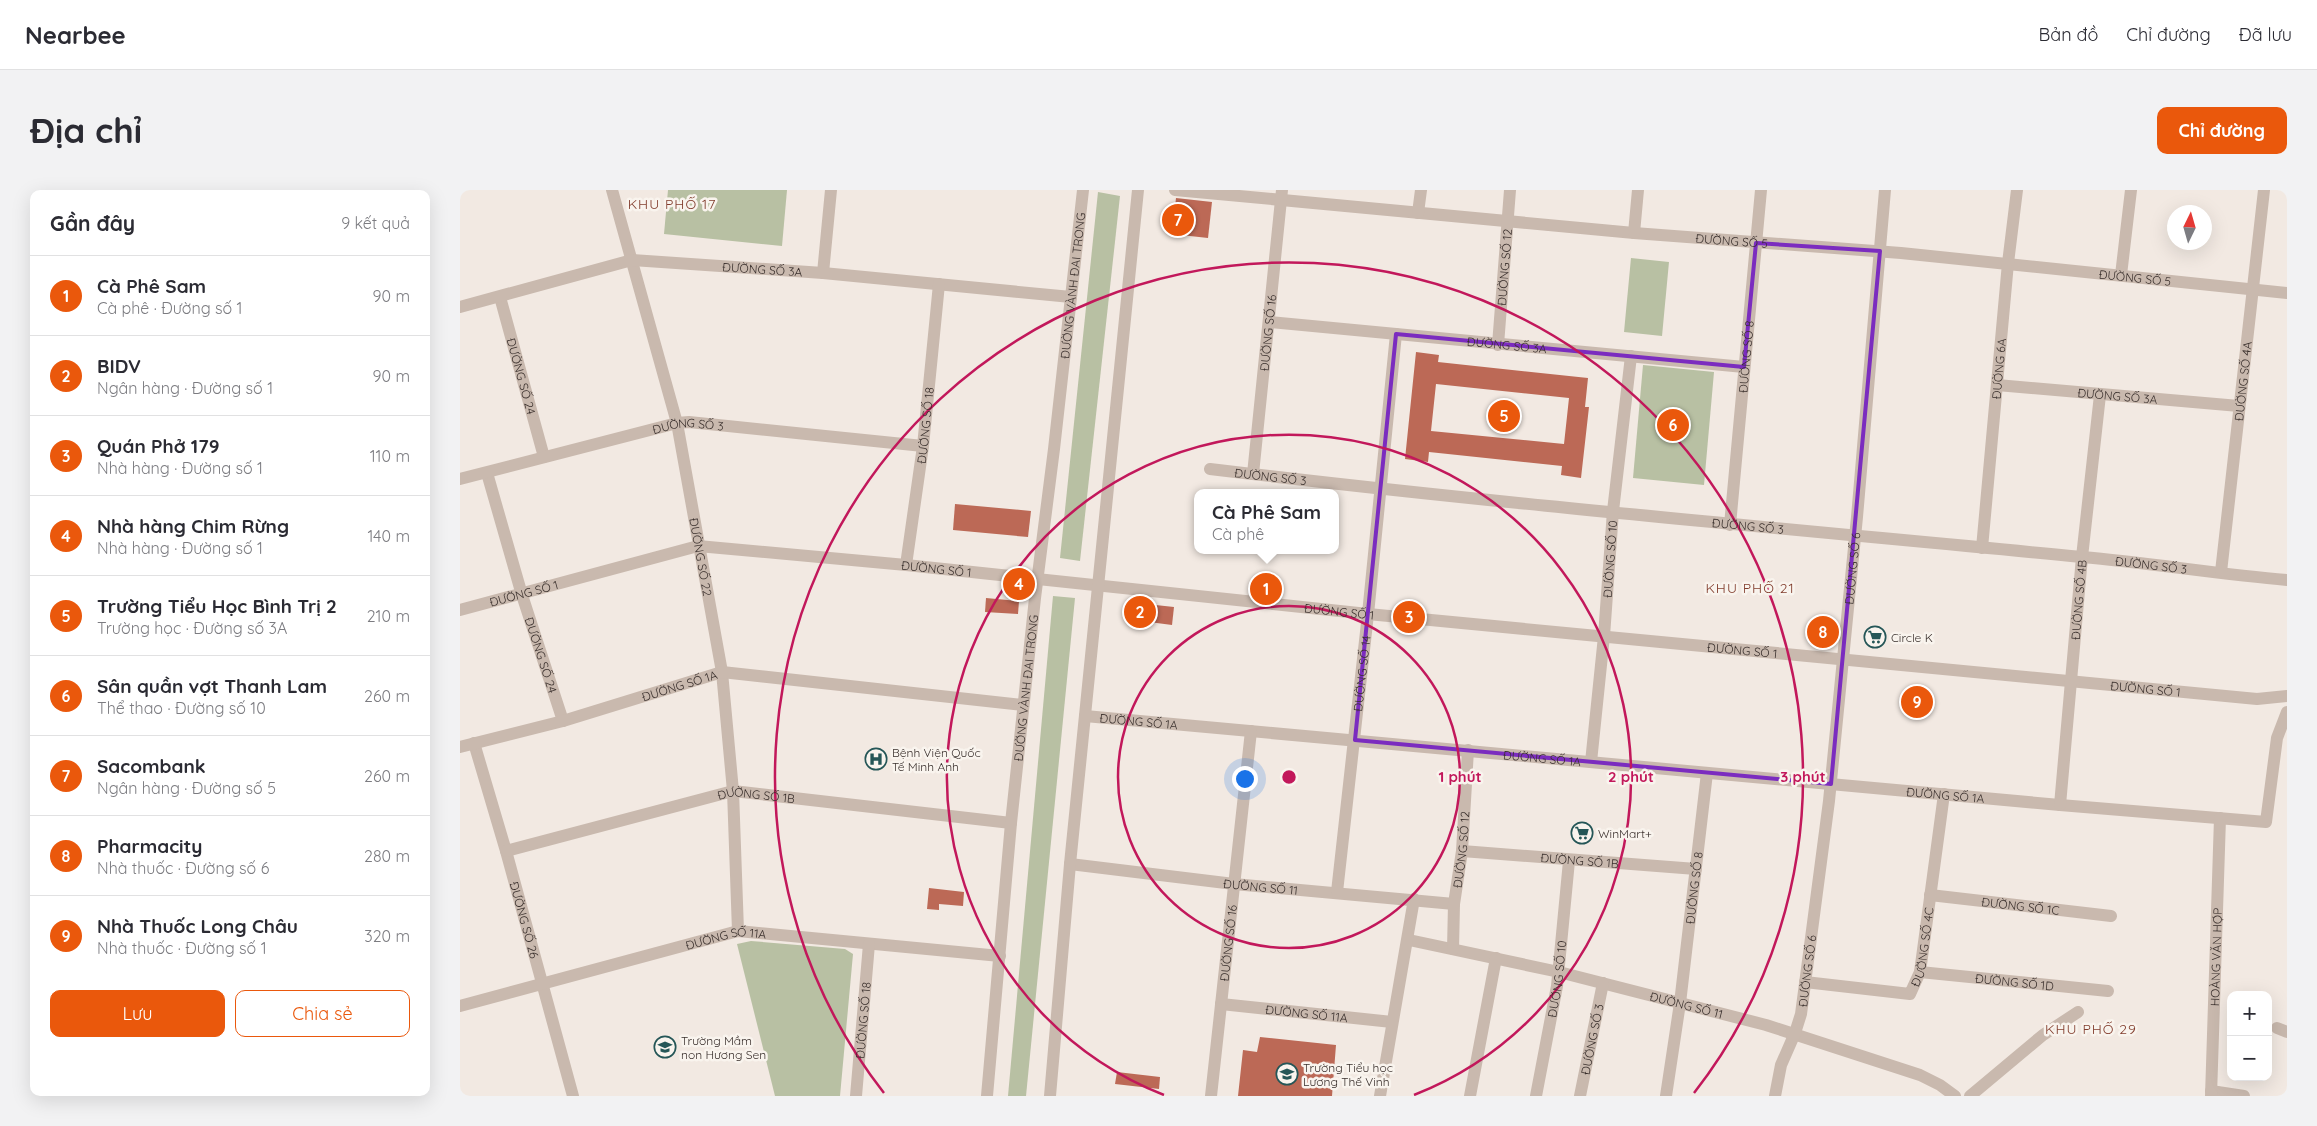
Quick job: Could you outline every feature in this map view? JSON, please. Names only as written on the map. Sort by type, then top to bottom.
[{"type":"street","name":"ĐƯỜNG SỐ 22","points":[[612,190],[677,423],[722,672],[733,791],[738,931]]},
{"type":"street","points":[[823,273],[831,190]]},
{"type":"street","name":"ĐƯỜNG VÀNH ĐAI TRONG","points":[[987,1096],[1023,705],[1083,190]]},
{"type":"street","points":[[1050,1096],[1097,586],[1138,190]]},
{"type":"street","name":"ĐƯỜNG SỐ 5","points":[[1175,190],[1281,195],[1418,213],[1508,222],[1756,243],[1880,251],[2287,293]]},
{"type":"street","points":[[1418,213],[1421,190]]},
{"type":"street","name":"ĐƯỜNG SỐ 12","points":[[1498,345],[1510,190]]},
{"type":"street","points":[[1634,233],[1638,190]]},
{"type":"street","name":"ĐƯỜNG SỐ 8","points":[[1730,525],[1761,190]]},
{"type":"street","name":"ĐƯỜNG SỐ 6","points":[[1795,1033],[1801,1014],[1831,784],[1842,659],[1856,536],[1885,190]]},
{"type":"street","name":"ĐƯỜNG 6A","points":[[1982,548],[2008,263],[2017,190]]},
{"type":"street","points":[[2121,275],[2130,190]]},
{"type":"street","name":"ĐƯỜNG SỐ 4A","points":[[2221,572],[2238,406],[2264,190]]},
{"type":"street","name":"ĐƯỜNG SỐ 16","points":[[1252,474],[1281,195]]},
{"type":"street","name":"ĐƯỜNG SỐ 3A","points":[[460,307],[632,260],[823,273],[1071,297]]},
{"type":"street","name":"ĐƯỜNG SỐ 18","points":[[906,565],[923,446],[939,284]]},
{"type":"street","name":"ĐƯỜNG SỐ 24","points":[[500,297],[544,457]]},
{"type":"street","name":"ĐƯỜNG SỐ 3A","points":[[1269,322],[1744,367]]},
{"type":"street","name":"ĐƯỜNG SỐ 14","points":[[1337,892],[1355,740],[1396,334]]},
{"type":"street","name":"ĐƯỜNG SỐ 10","points":[[1591,762],[1604,636],[1613,511],[1631,356]]},
{"type":"street","name":"ĐƯỜNG SỐ 3A","points":[[1997,385],[2238,406]]},
{"type":"street","name":"ĐƯỜNG SỐ 4B","points":[[2060,805],[2082,557],[2100,395]]},
{"type":"street","name":"ĐƯỜNG SỐ 3","points":[[460,479],[677,423],[689,422],[923,446]]},
{"type":"street","name":"ĐƯỜNG SỐ 3","points":[[1210,468],[1380,489],[1613,511],[1730,525],[2082,557],[2287,580]]},
{"type":"street","name":"ĐƯỜNG SỐ 24","points":[[487,473],[522,595],[564,721]]},
{"type":"street","name":"ĐƯỜNG SỐ 1","points":[[460,610],[522,595],[698,546],[906,565],[1368,614],[2071,682],[2257,699],[2287,696]]},
{"type":"street","name":"ĐƯỜNG SỐ 1A","points":[[460,747],[564,721],[722,672],[1023,705]]},
{"type":"street","name":"ĐƯỜNG SỐ 1A","points":[[1085,716],[2266,822],[2277,738],[2287,712]]},
{"type":"street","name":"ĐƯỜNG SỐ 16","points":[[1211,1096],[1251,731]]},
{"type":"street","name":"ĐƯỜNG SỐ 26","points":[[474,743],[506,851],[572,1096]]},
{"type":"street","name":"ĐƯỜNG SỐ 12","points":[[1453,948],[1454,904],[1462,852],[1468,750]]},
{"type":"street","name":"ĐƯỜNG SỐ 8","points":[[1666,1096],[1680,1003],[1706,773]]},
{"type":"street","name":"ĐƯỜNG SỐ 1B","points":[[506,851],[733,791],[1011,822]]},
{"type":"street","name":"ĐƯỜNG SỐ 4C","points":[[1805,982],[1910,994],[1920,972],[1944,794]]},
{"type":"street","name":"HOÀNG VĂN HỢP","points":[[2211,1094],[2220,818]]},
{"type":"street","name":"ĐƯỜNG SỐ 1B","points":[[1462,852],[1696,869]]},
{"type":"street","name":"ĐƯỜNG SỐ 10","points":[[1536,1096],[1559,972],[1569,861]]},
{"type":"street","name":"ĐƯỜNG SỐ 11","points":[[1070,864],[1234,884],[1454,904]]},
{"type":"street","name":"ĐƯỜNG SỐ 1C","points":[[1930,895],[2110,916]]},
{"type":"street","points":[[1380,1096],[1392,1022],[1409,940],[1414,899]]},
{"type":"street","name":"ĐƯỜNG SỐ 11A","points":[[460,1006],[738,931],[1000,956]]},
{"type":"street","name":"ĐƯỜNG SỐ 11","points":[[1409,940],[1559,972],[1795,1033],[1920,1074],[1955,1096]]},
{"type":"street","name":"ĐƯỜNG SỐ 18","points":[[856,1096],[869,944]]},
{"type":"street","points":[[1470,1096],[1496,958]]},
{"type":"street","name":"ĐƯỜNG SỐ 1D","points":[[1920,972],[2108,991]]},
{"type":"street","name":"ĐƯỜNG SỐ 3","points":[[1580,1096],[1603,983]]},
{"type":"street","name":"ĐƯỜNG SỐ 11A","points":[[1221,1004],[1392,1022]]},
{"type":"street","points":[[1970,1096],[2043,1035],[2078,1012]]},
{"type":"street","points":[[1775,1096],[1781,1065],[1795,1033]]},
{"type":"street","points":[[2211,1094],[2244,1096]]},
{"type":"highlighted area","points":[[1756,243],[1880,251],[1831,784],[1355,740],[1396,334],[1744,367]]},
{"type":"green space","points":[[668,190],[787,190],[782,246],[664,234]]},
{"type":"green space","points":[[1098,192],[1120,196],[1080,561],[1060,558]]},
{"type":"green space","points":[[1631,258],[1669,262],[1662,336],[1624,332]]},
{"type":"green space","points":[[1643,365],[1714,372],[1704,485],[1633,478]]},
{"type":"green space","points":[[1053,596],[1075,598],[1026,1096],[1008,1096]]},
{"type":"green space","points":[[751,941],[845,949],[853,954],[840,1096],[775,1096],[737,944]]},
{"type":"building","points":[[1176,198],[1212,202],[1208,238],[1172,234]]},
{"type":"building","points":[[1416,352],[1439,355],[1438,362],[1588,378],[1585,407],[1589,407],[1581,478],[1561,475],[1562,466],[1429,452],[1428,462],[1405,459]],"holes":[[[1436,384],[1569,398],[1564,444],[1431,431]]]},
{"type":"building","points":[[955,504],[1031,511],[1028,537],[953,530]]},
{"type":"building","points":[[986,598],[1019,601],[1018,614],[985,612]]},
{"type":"building","points":[[1137,603],[1174,607],[1172,625],[1134,620]]},
{"type":"building","points":[[929,888],[964,892],[963,906],[939,904],[939,910],[927,909]]},
{"type":"building","name":"Trường Tiểu học Lương Thế Vinh","points":[[1260,1037],[1336,1045],[1332,1096],[1238,1096],[1243,1050],[1257,1052]]},
{"type":"building","points":[[1117,1072],[1160,1077],[1159,1089],[1115,1084]]},
{"type":"place","name":"Sacombank","points":[[1178,220]]},
{"type":"place","name":"Trường Tiểu Học Bình Trị 2","points":[[1504,416]]},
{"type":"place","name":"Sân quần vợt Thanh Lam","points":[[1673,425]]},
{"type":"place","name":"Nhà hàng Chim Rừng","points":[[1019,584]]},
{"type":"place","name":"Cà Phê Sam","points":[[1266,589]]},
{"type":"place","name":"BIDV","points":[[1140,612]]},
{"type":"place","name":"Quán Phở 179","points":[[1409,617]]},
{"type":"place","name":"Pharmacity","points":[[1823,632]]},
{"type":"place","name":"Circle K","points":[[1875,637]]},
{"type":"place","name":"Nhà Thuốc Long Châu","points":[[1917,702]]},
{"type":"place","name":"Bệnh Viện Quốc Tế Minh Anh","points":[[876,759]]},
{"type":"place","name":"WinMart+","points":[[1582,833]]},
{"type":"place","name":"Trường Mầm non Hương Sen","points":[[665,1047]]},
{"type":"place","name":"Trường Tiểu học Lương Thế Vinh","points":[[1287,1074]]},
{"type":"district","name":"KHU PHỐ 17","points":[[672,204]]},
{"type":"district","name":"KHU PHỐ 21","points":[[1750,588]]},
{"type":"district","name":"KHU PHỐ 29","points":[[2091,1029]]}]
